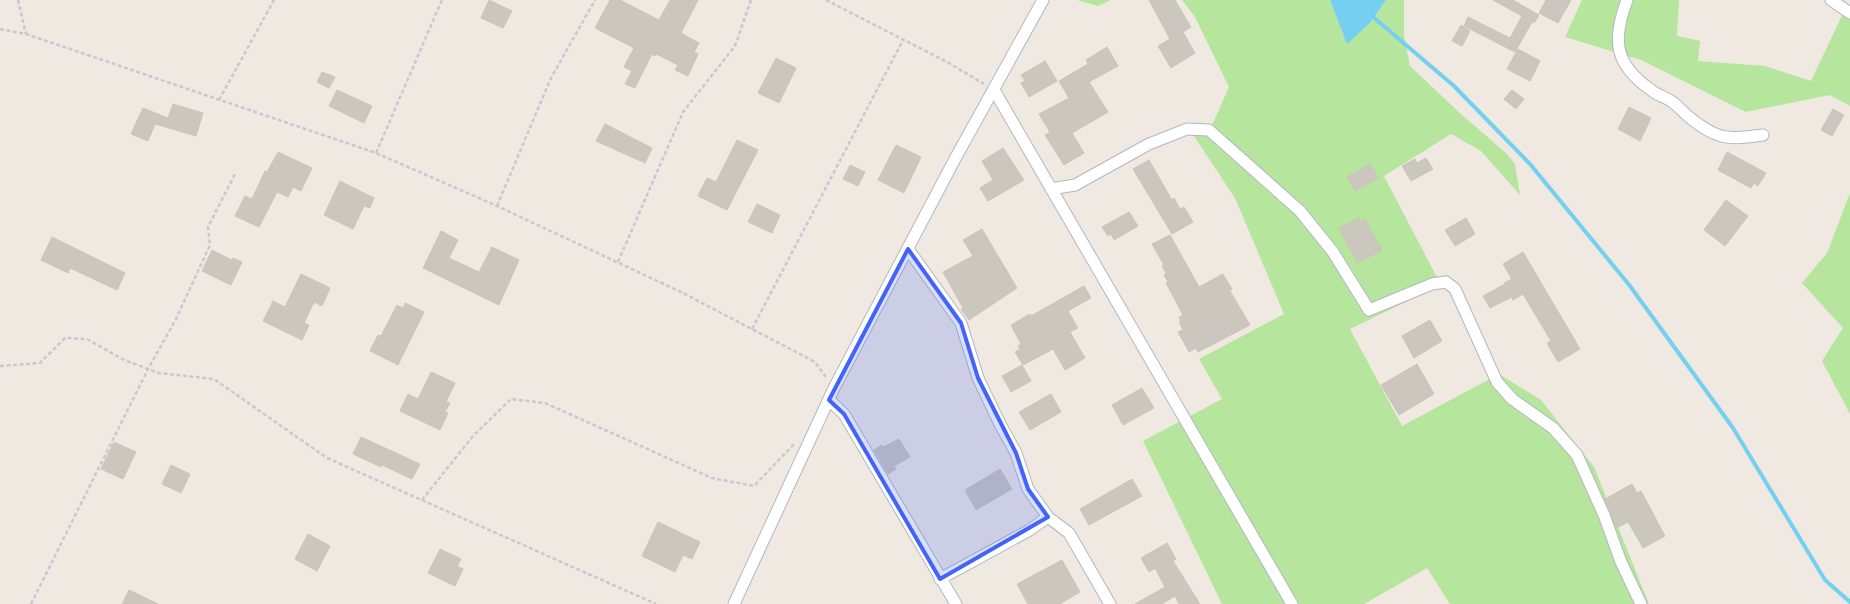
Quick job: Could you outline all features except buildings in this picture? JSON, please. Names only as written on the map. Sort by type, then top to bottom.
[{"type":"street","points":[[734,604],[834,388],[956,157],[1043,0]]},
{"type":"street","points":[[1627,0],[1617,32],[1618,50],[1627,69],[1651,90],[1673,102],[1690,118],[1715,136],[1737,139],[1763,135]]},
{"type":"street","points":[[1831,0],[1850,12]]},
{"type":"street","points":[[994,90],[1292,604]]},
{"type":"street","points":[[1051,189],[1075,185],[1149,144],[1187,129],[1209,130],[1300,211],[1334,252],[1369,310],[1432,284],[1446,282],[1455,288],[1497,382],[1512,399],[1553,428],[1577,455],[1604,515],[1621,562],[1641,604]]},
{"type":"street","points":[[908,249],[961,323],[978,378],[1016,453],[1028,488],[1048,517],[1069,533],[1110,604]]},
{"type":"street","points":[[829,400],[844,414],[956,604]]},
{"type":"street","points":[[940,579],[1028,531],[1048,517]]},
{"type":"path","points":[[18,0],[26,34]]},
{"type":"path","points":[[219,100],[274,0]]},
{"type":"path","points":[[376,153],[442,0]]},
{"type":"path","points":[[497,206],[551,78],[595,0]]},
{"type":"path","points":[[618,263],[683,112],[735,46],[751,0]]},
{"type":"path","points":[[826,0],[949,63],[994,90]]},
{"type":"path","points":[[0,29],[26,34],[376,153],[497,206],[681,292],[815,362],[834,388]]},
{"type":"path","points":[[752,329],[903,40]]},
{"type":"path","points":[[31,604],[148,369],[176,319],[210,245],[208,227],[235,174]]},
{"type":"path","points":[[0,366],[40,363],[65,338],[87,339],[124,360],[159,373],[214,379],[327,458],[656,604]]},
{"type":"path","points":[[422,500],[473,436],[511,399],[545,403],[712,478],[754,486],[796,442]]},
{"type":"highlighted area","points":[[908,249],[961,323],[978,378],[1016,453],[1028,489],[1048,517],[940,579],[844,414],[829,400]]},
{"type":"green space","points":[[1077,0],[1111,0],[1098,6]]},
{"type":"green space","points":[[1182,0],[1330,0],[1347,43],[1370,23],[1386,0],[1404,0],[1404,36],[1410,66],[1506,153],[1515,164],[1520,195],[1481,151],[1451,134],[1384,176],[1441,285],[1350,329],[1402,426],[1499,374],[1541,400],[1594,467],[1649,604],[1450,604],[1427,568],[1364,604],[1222,604],[1143,441],[1222,399],[1199,359],[1284,314],[1235,198],[1194,136],[1213,123],[1229,87],[1195,17]]},
{"type":"green space","points":[[1582,0],[1679,0],[1677,36],[1700,41],[1698,61],[1765,66],[1811,81],[1847,5],[1850,6],[1850,106],[1830,95],[1746,112],[1641,60],[1565,37]]},
{"type":"green space","points":[[1850,193],[1850,414],[1822,361],[1843,328],[1802,283],[1827,253]]},
{"type":"water","points":[[1330,0],[1386,0],[1370,23],[1347,44]]},
{"type":"waterway","points":[[1372,16],[1454,86],[1530,164],[1630,286],[1733,428],[1825,580],[1850,602]]}]
